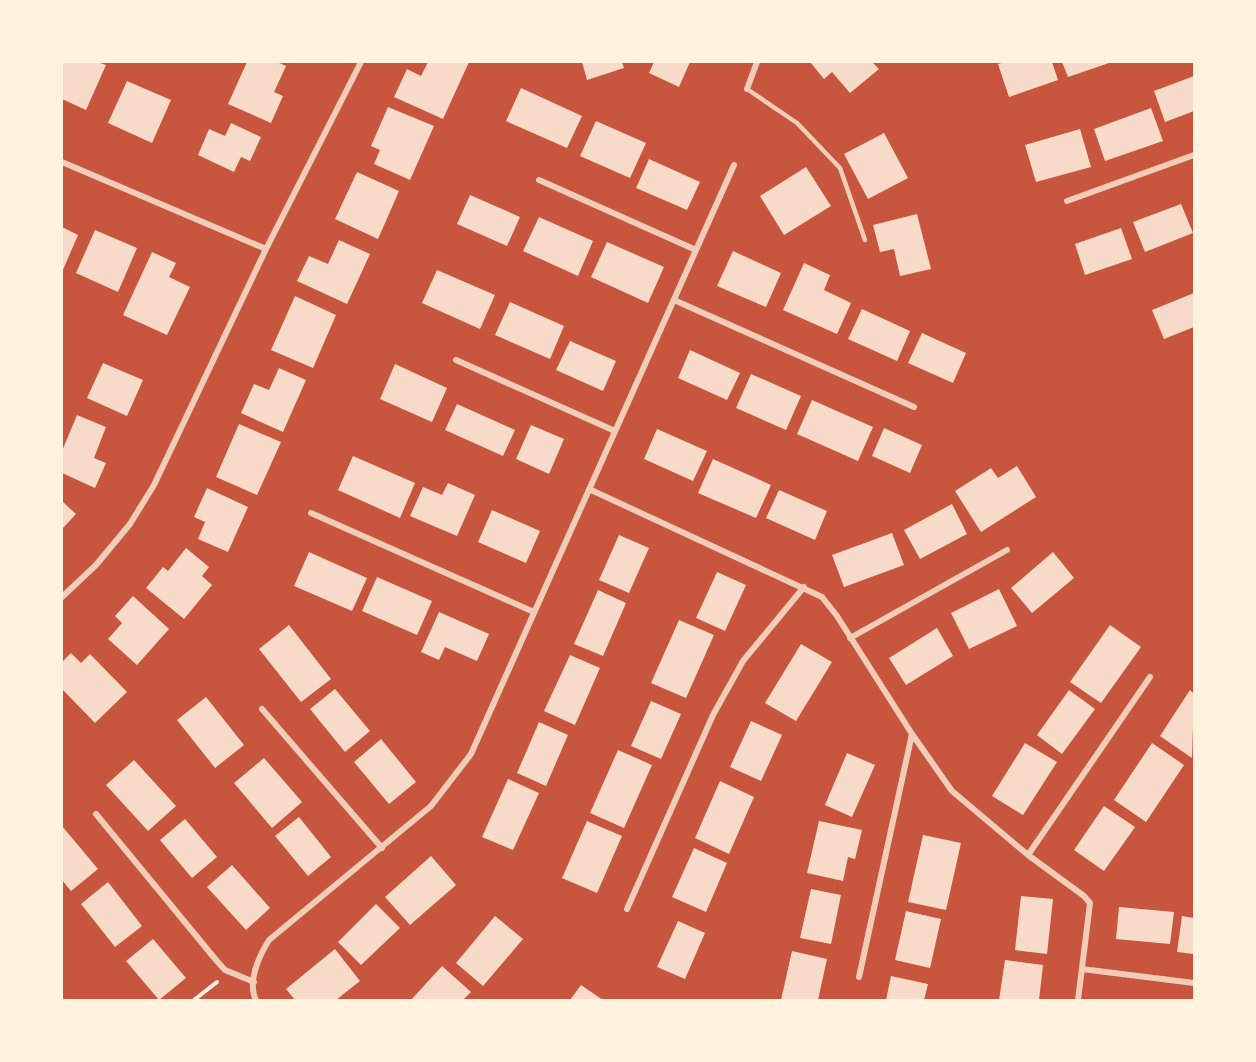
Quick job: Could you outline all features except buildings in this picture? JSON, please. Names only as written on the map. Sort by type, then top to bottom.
[{"type":"street","points":[[62,597],[96,565],[130,524],[154,485],[266,249],[361,62]]},
{"type":"street","points":[[747,89],[757,62]]},
{"type":"street","points":[[1067,201],[1194,155]]},
{"type":"street","points":[[62,162],[266,249]]},
{"type":"street","points":[[256,1000],[253,995],[254,982],[261,953],[269,940],[431,806],[471,754],[734,165]]},
{"type":"street","points":[[539,180],[696,250]]},
{"type":"street","points":[[674,300],[914,407]]},
{"type":"street","points":[[456,360],[615,431]]},
{"type":"street","points":[[589,489],[804,586],[822,597],[837,616],[912,734],[952,791],[1028,855],[1084,896],[1090,903],[1078,1000]]},
{"type":"street","points":[[311,513],[534,612]]},
{"type":"street","points":[[850,638],[1007,550]]},
{"type":"street","points":[[627,909],[713,715],[743,661],[804,586]]},
{"type":"street","points":[[1028,855],[1150,677]]},
{"type":"street","points":[[262,709],[382,848]]},
{"type":"street","points":[[859,977],[912,734]]},
{"type":"street","points":[[96,814],[225,970],[254,982]]},
{"type":"street","points":[[1082,969],[1194,983]]},
{"type":"lane","points":[[747,89],[797,123],[840,168],[865,240]]}]
